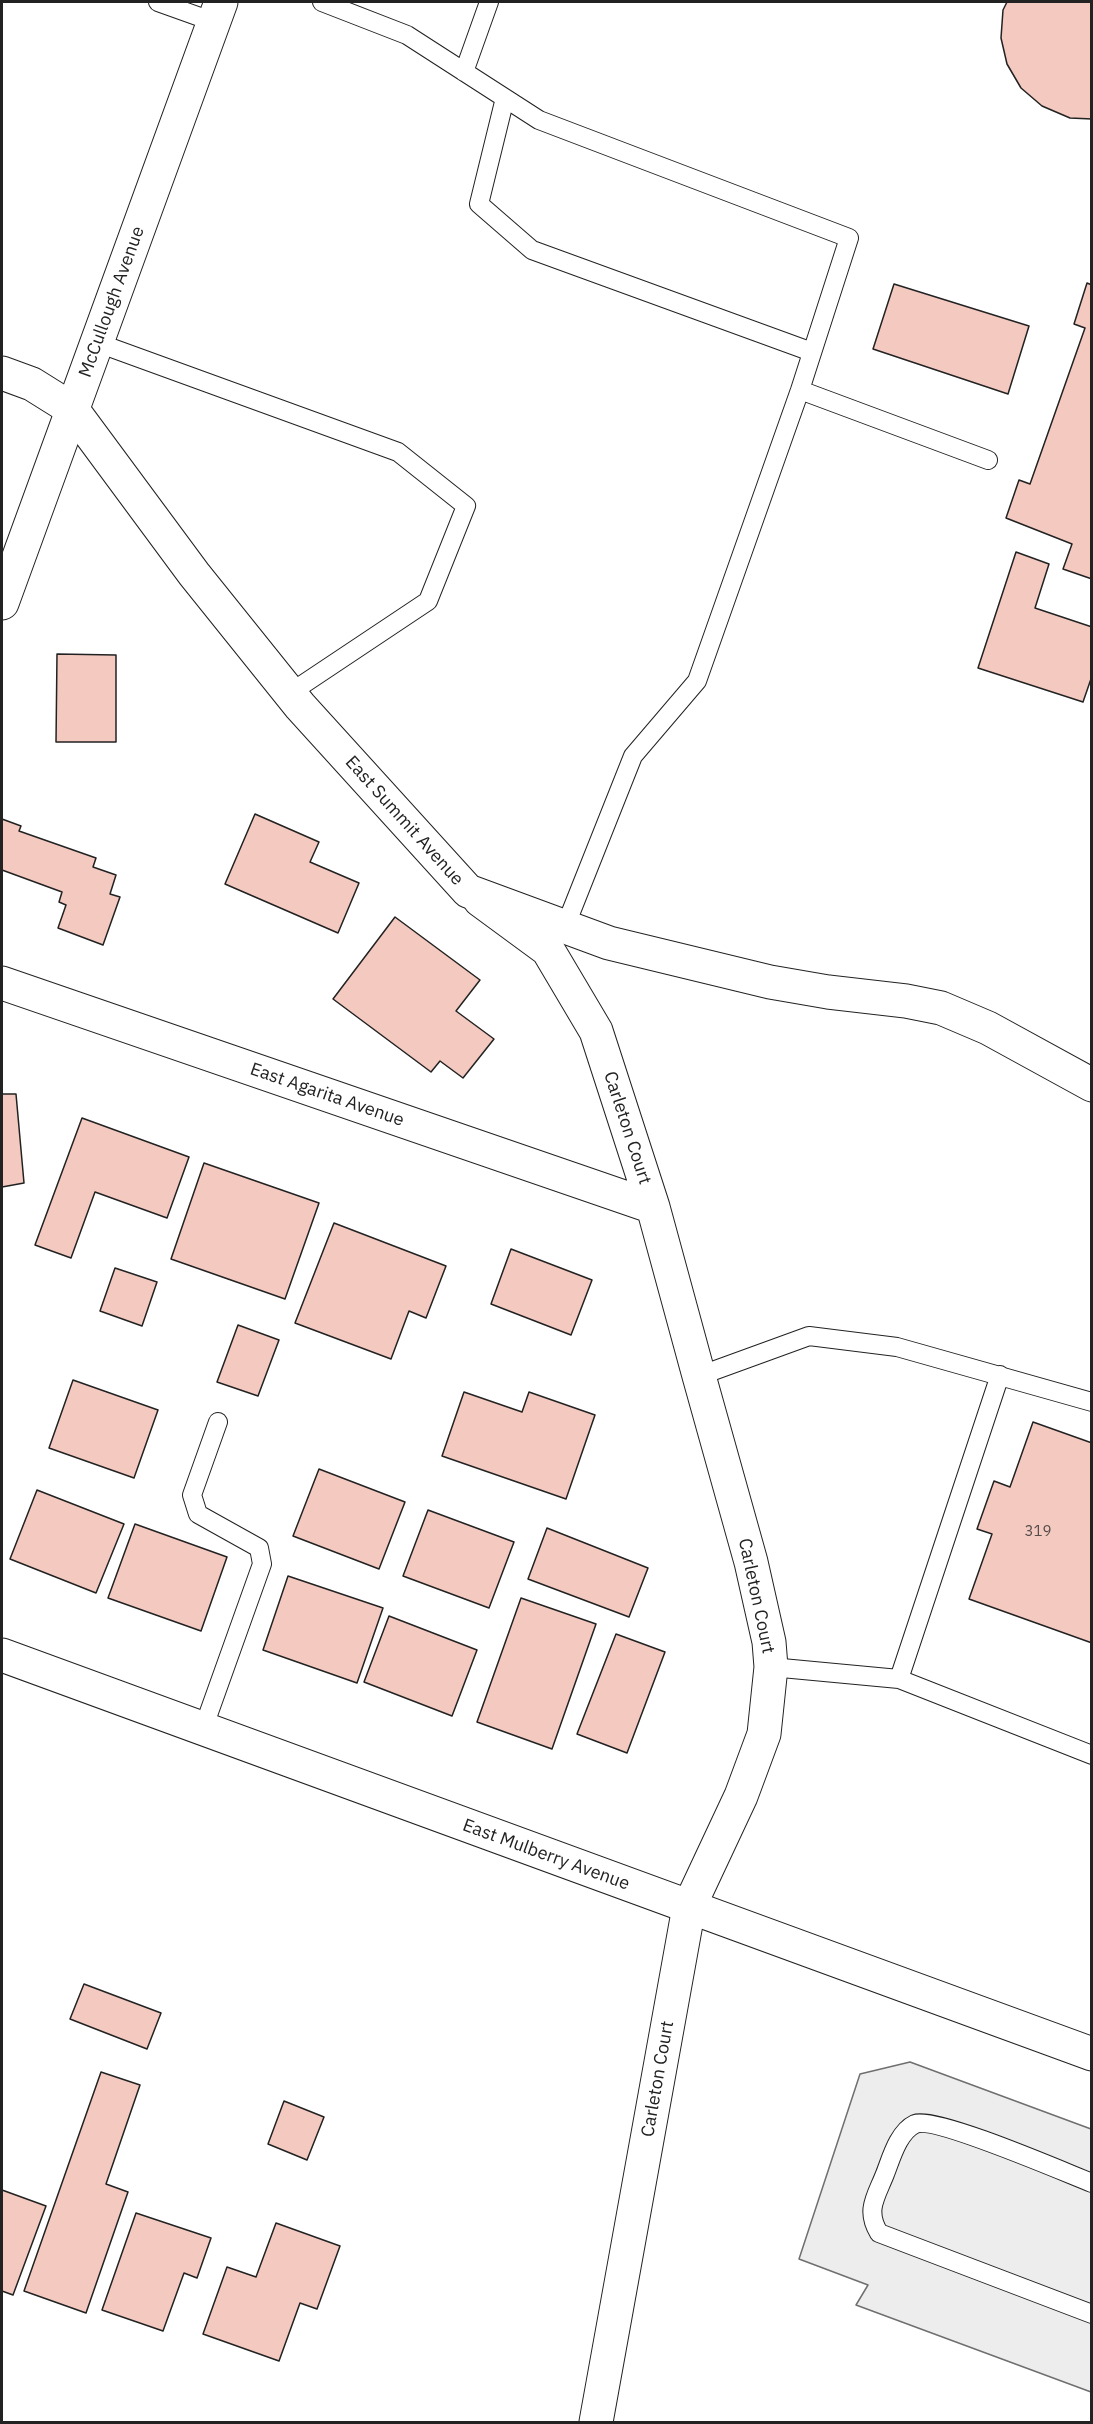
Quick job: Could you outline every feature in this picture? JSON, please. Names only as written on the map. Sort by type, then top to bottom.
[{"type":"street","name":"McCullough Avenue","points":[[2,603],[218,12]]},
{"type":"street","name":"East Summit Avenue","points":[[2,373],[32,384],[72,409],[194,574],[290,693],[468,891],[609,943],[770,982],[941,1008],[987,1029],[1092,1084]]},
{"type":"street","name":"Carleton Court","points":[[468,891],[548,950],[596,1031],[653,1207],[751,1562],[769,1642],[771,1667],[764,1734],[741,1796],[689,1907],[596,2422]]},
{"type":"street","name":"East Agarita Avenue","points":[[2,983],[653,1207]]},
{"type":"street","name":"East Mulberry Avenue","points":[[2,1655],[1092,2054]]},
{"type":"lane","points":[[158,2],[218,12]]},
{"type":"lane","points":[[322,2],[407,35],[539,120],[849,238],[800,390],[697,681],[633,756],[566,927]]},
{"type":"lane","points":[[464,72],[489,2]]},
{"type":"lane","points":[[505,98],[479,204],[532,250],[812,352]]},
{"type":"lane","points":[[98,343],[398,452],[466,506],[428,601],[290,693]]},
{"type":"lane","points":[[800,390],[988,460]]},
{"type":"lane","points":[[699,1376],[809,1336],[897,1347],[1092,1402]]},
{"type":"lane","points":[[899,1679],[999,1376]]},
{"type":"lane","points":[[203,1729],[262,1564],[259,1548],[198,1514],[192,1495],[218,1422]]},
{"type":"lane","points":[[771,1667],[899,1679],[1092,1755]]},
{"type":"lane","points":[[1092,2183],[949,2128],[923,2123],[914,2125],[904,2132],[870,2211],[872,2223],[879,2233],[1092,2314]]},
{"type":"shaded area","points":[[910,2062],[1091,2129],[1091,2392],[856,2305],[868,2285],[799,2259],[860,2074]]},
{"type":"building","points":[[1007,2],[1092,2],[1092,119],[1070,118],[1042,106],[1021,88],[1007,64],[1001,38],[1003,10]]},
{"type":"building","points":[[1087,283],[1092,285],[1092,579],[1063,569],[1072,544],[1006,518],[1019,480],[1030,484],[1085,328],[1074,324]]},
{"type":"building","points":[[894,284],[1029,326],[1008,394],[873,349]]},
{"type":"building","points":[[1016,552],[1049,564],[1035,608],[1092,627],[1092,676],[1083,702],[978,668]]},
{"type":"building","points":[[57,654],[116,655],[116,742],[56,742]]},
{"type":"building","points":[[255,814],[319,842],[310,862],[359,883],[338,933],[225,884]]},
{"type":"building","points":[[2,819],[21,826],[19,831],[96,858],[93,867],[116,875],[110,894],[120,897],[103,945],[58,928],[66,905],[59,902],[62,892],[2,870]]},
{"type":"building","points":[[395,917],[480,980],[456,1011],[494,1039],[463,1078],[440,1061],[431,1072],[333,999]]},
{"type":"building","points":[[2,1094],[16,1094],[24,1183],[2,1187]]},
{"type":"building","points":[[82,1118],[189,1157],[167,1218],[95,1192],[71,1258],[35,1245]]},
{"type":"building","points":[[204,1163],[319,1203],[285,1299],[171,1259]]},
{"type":"building","points":[[334,1223],[446,1266],[426,1318],[409,1311],[391,1359],[295,1323]]},
{"type":"building","points":[[511,1249],[592,1280],[571,1335],[491,1304]]},
{"type":"building","points":[[115,1268],[157,1282],[142,1326],[100,1311]]},
{"type":"building","points":[[238,1325],[279,1340],[258,1396],[217,1382]]},
{"type":"building","points":[[73,1380],[158,1410],[134,1478],[49,1448]]},
{"type":"building","points":[[464,1392],[522,1412],[529,1392],[595,1415],[566,1499],[442,1456]]},
{"type":"building","points":[[1033,1422],[1092,1443],[1092,1643],[969,1599],[992,1534],[977,1529],[994,1481],[1010,1487]]},
{"type":"building","points":[[319,1469],[405,1502],[379,1569],[293,1536]]},
{"type":"building","points":[[37,1490],[124,1524],[96,1593],[10,1559]]},
{"type":"building","points":[[428,1510],[514,1542],[489,1608],[403,1576]]},
{"type":"building","points":[[135,1524],[227,1557],[201,1631],[108,1598]]},
{"type":"building","points":[[547,1528],[648,1568],[629,1617],[528,1579]]},
{"type":"building","points":[[288,1576],[383,1608],[357,1683],[263,1650]]},
{"type":"building","points":[[521,1598],[596,1624],[552,1749],[477,1722]]},
{"type":"building","points":[[389,1616],[477,1650],[452,1716],[364,1682]]},
{"type":"building","points":[[616,1634],[665,1652],[627,1753],[577,1734]]},
{"type":"building","points":[[84,1984],[161,2013],[147,2049],[70,2019]]},
{"type":"building","points":[[101,2072],[140,2085],[106,2184],[128,2192],[86,2313],[24,2291]]},
{"type":"building","points":[[284,2101],[324,2117],[307,2160],[268,2144]]},
{"type":"building","points":[[2,2190],[46,2206],[13,2295],[2,2291]]},
{"type":"building","points":[[136,2213],[211,2238],[197,2278],[184,2273],[163,2331],[102,2310]]},
{"type":"building","points":[[276,2223],[340,2246],[317,2309],[300,2303],[279,2361],[203,2334],[227,2267],[256,2277]]}]
